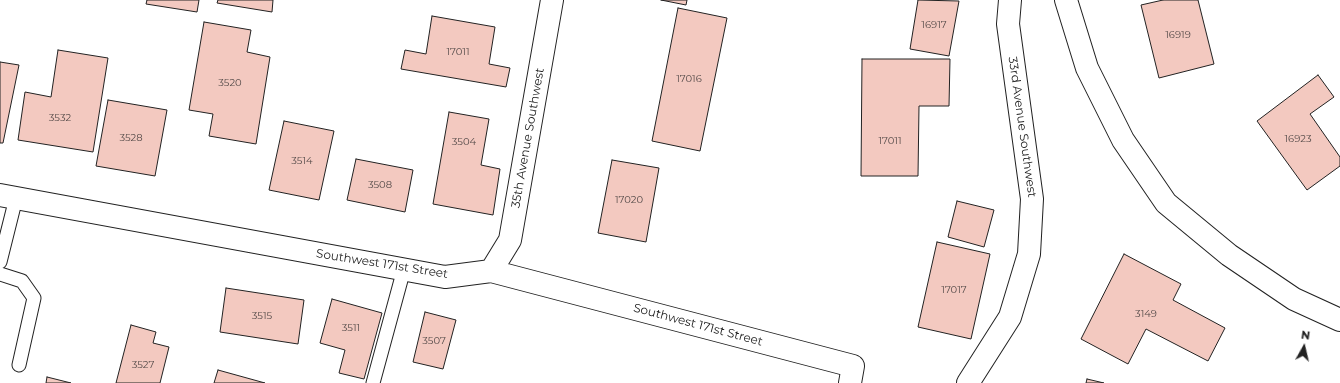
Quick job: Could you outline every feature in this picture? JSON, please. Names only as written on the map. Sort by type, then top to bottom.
[{"type":"street","name":"35th Avenue Southwest","points":[[491,272],[510,240],[552,0]]},
{"type":"street","name":"33rd Avenue Southwest","points":[[968,383],[1010,317],[1029,254],[1032,199],[1008,24],[1010,0]]},
{"type":"street","points":[[1066,0],[1087,68],[1123,140],[1166,203],[1229,255],[1281,290],[1294,298],[1340,320]]},
{"type":"street","name":"Southwest 171st Street","points":[[8,196],[445,277],[491,272],[852,374]]},
{"type":"lane","points":[[0,262],[8,196]]},
{"type":"lane","points":[[372,383],[404,269]]},
{"type":"lane","points":[[0,274],[22,281],[34,298],[19,365]]},
{"type":"building","points":[[147,0],[199,0],[197,12],[146,4]]},
{"type":"building","points":[[218,0],[273,0],[272,12],[217,3]]},
{"type":"building","points":[[661,0],[687,0],[686,5]]},
{"type":"building","points":[[918,0],[959,1],[949,56],[910,49]]},
{"type":"building","points":[[1163,0],[1198,0],[1214,64],[1159,78],[1141,5]]},
{"type":"building","points":[[678,8],[727,18],[700,151],[652,141]]},
{"type":"building","points":[[432,16],[495,27],[489,64],[510,68],[506,87],[401,69],[405,50],[426,54]]},
{"type":"building","points":[[204,22],[251,30],[247,52],[270,57],[256,144],[209,136],[213,114],[189,110]]},
{"type":"building","points":[[58,50],[108,58],[93,152],[18,140],[25,92],[51,97]]},
{"type":"building","points":[[862,59],[950,59],[949,106],[919,106],[918,176],[861,176]]},
{"type":"building","points":[[0,62],[19,65],[3,143],[0,143]]},
{"type":"building","points":[[1318,75],[1334,97],[1310,114],[1340,157],[1340,166],[1307,190],[1257,121]]},
{"type":"building","points":[[108,100],[167,110],[155,176],[96,166]]},
{"type":"building","points":[[449,112],[489,119],[481,165],[500,169],[493,215],[433,204]]},
{"type":"building","points":[[284,121],[334,131],[319,200],[269,190]]},
{"type":"building","points":[[356,159],[413,170],[405,212],[347,200]]},
{"type":"building","points":[[612,160],[659,168],[646,242],[598,233]]},
{"type":"building","points":[[957,201],[994,210],[984,247],[948,237]]},
{"type":"building","points":[[937,242],[990,254],[971,339],[918,327]]},
{"type":"building","points":[[1124,254],[1181,284],[1173,300],[1225,328],[1208,361],[1146,329],[1128,364],[1081,339]]},
{"type":"building","points":[[226,288],[304,300],[298,344],[220,332]]},
{"type":"building","points":[[332,299],[382,313],[364,379],[339,373],[345,350],[320,343]]},
{"type":"building","points":[[425,312],[456,320],[443,369],[413,362]]},
{"type":"building","points":[[131,325],[156,332],[153,343],[169,347],[160,383],[116,383]]},
{"type":"building","points":[[218,370],[265,383],[214,383]]},
{"type":"building","points":[[47,377],[71,383],[46,383]]},
{"type":"building","points":[[1087,379],[1104,383],[1086,383]]}]
